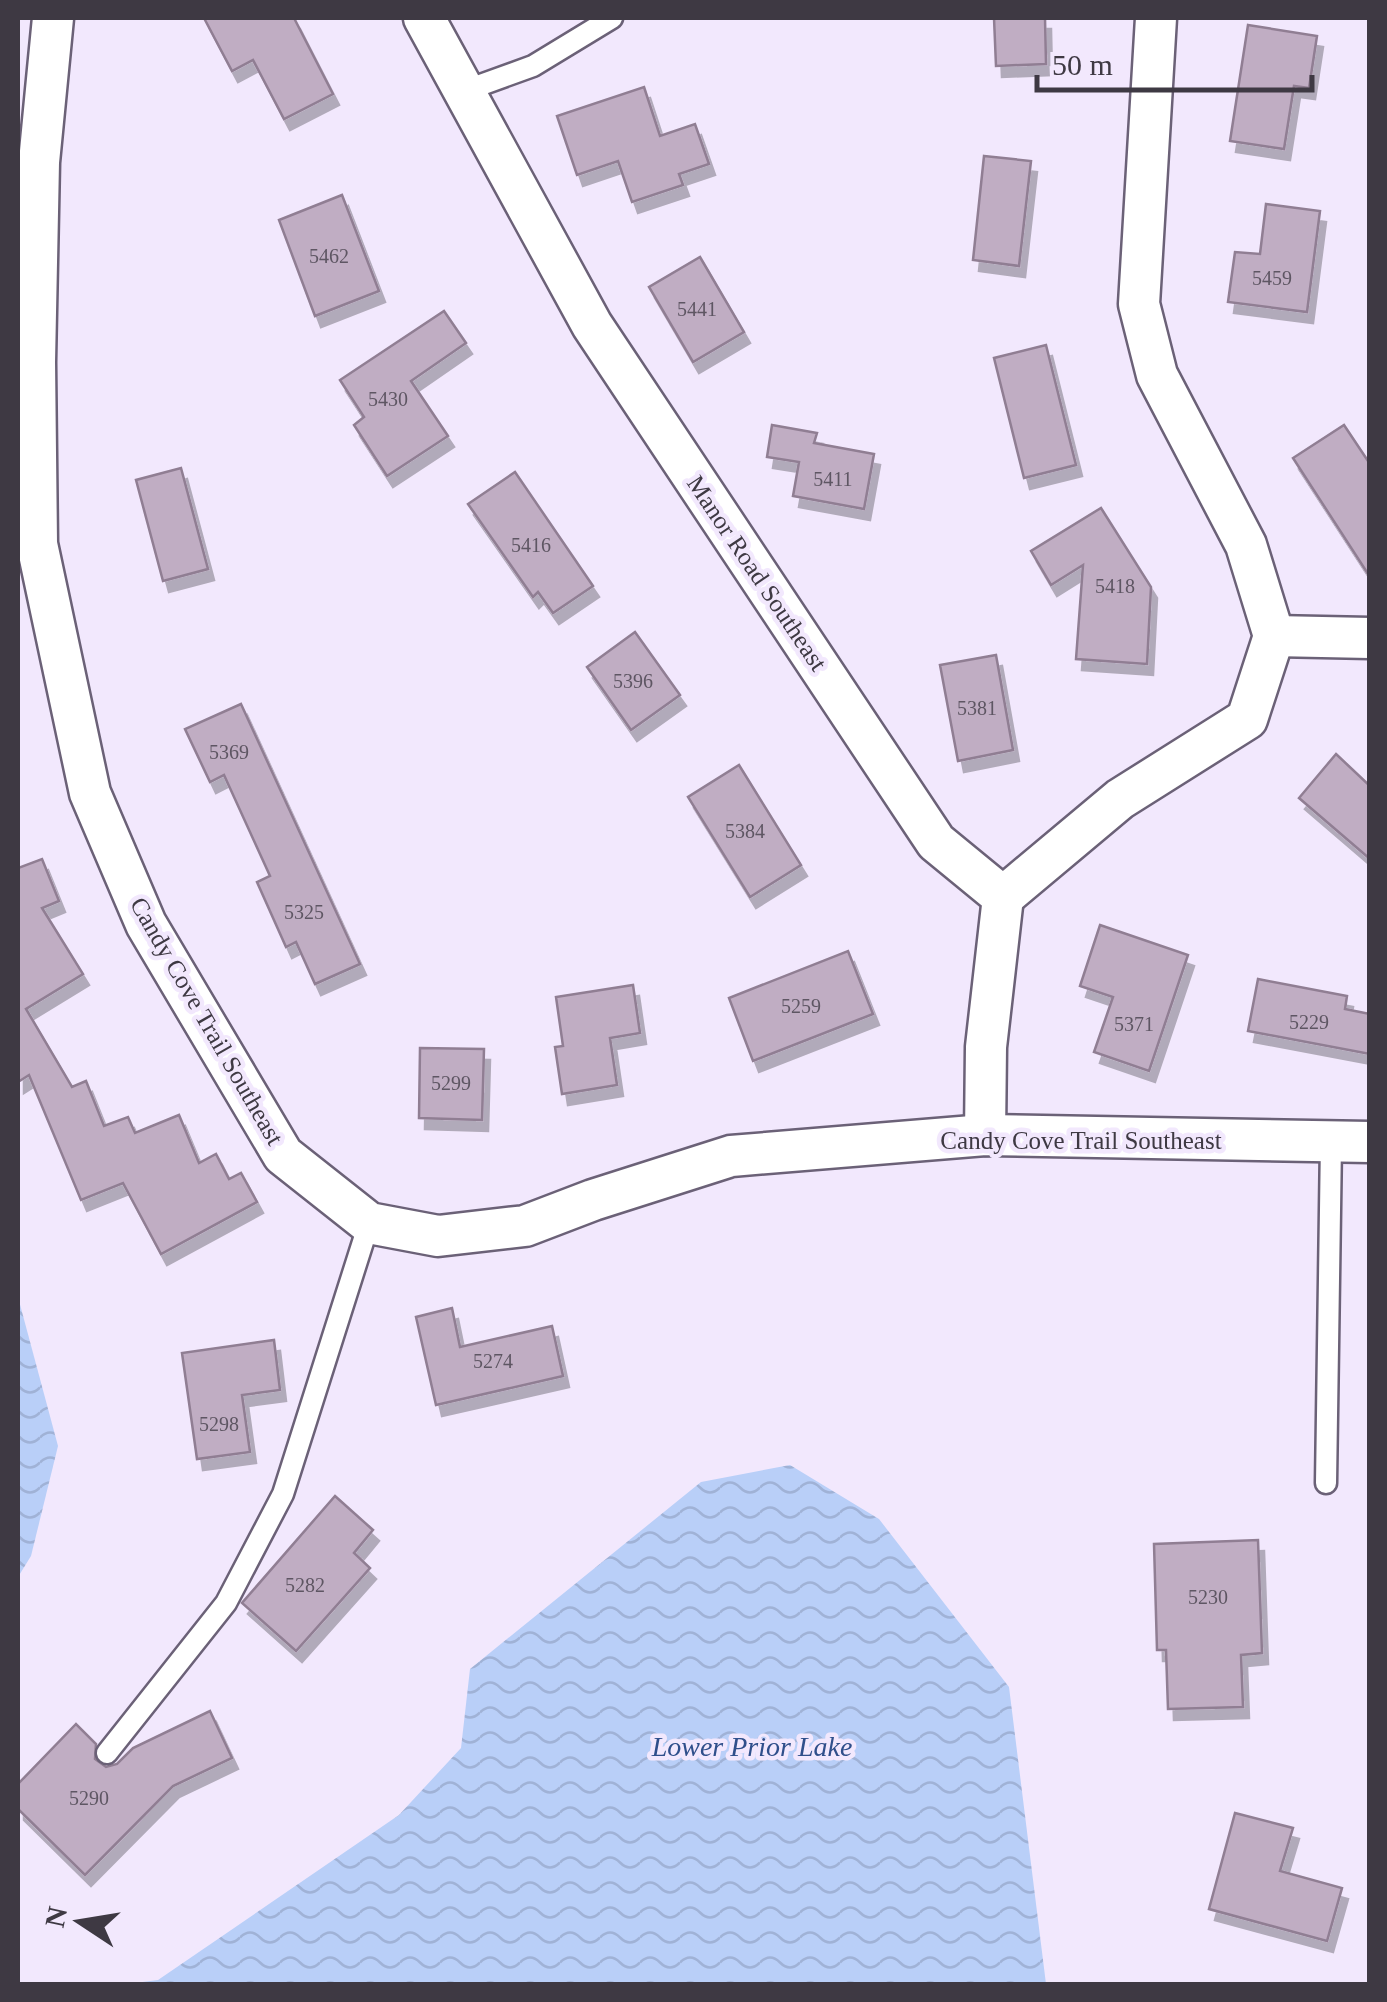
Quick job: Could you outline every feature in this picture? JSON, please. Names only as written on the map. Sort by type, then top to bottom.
[{"type":"street","name":"Candy Cove Trail Southeast","points":[[53,18],[39,162],[37,544],[90,792],[146,924],[283,1155],[369,1223],[438,1236],[524,1226],[731,1156],[985,1135],[1350,1142]]},
{"type":"street","name":"Manor Road Southeast","points":[[424,18],[592,325],[936,842],[1002,897]]},
{"type":"street","points":[[985,1135],[986,1046],[1002,897],[1120,799],[1248,719],[1274,636],[1246,545],[1156,375],[1139,304],[1156,18]]},
{"type":"street","points":[[1274,636],[1370,638]]},
{"type":"lane","points":[[464,91],[532,66],[612,18]]},
{"type":"lane","points":[[1326,1483],[1350,1142]]},
{"type":"lane","points":[[107,1754],[226,1603],[282,1494],[369,1223]]},
{"type":"water","points":[[18,1297],[58,1446],[31,1556],[18,1577]]},
{"type":"water","name":"Lower Prior Lake","points":[[790,1465],[879,1519],[1009,1687],[1046,1984],[127,1984],[158,1980],[399,1815],[461,1748],[470,1669],[701,1482]]},
{"type":"building","points":[[204,18],[294,18],[333,94],[284,119],[253,60],[232,71]]},
{"type":"building","points":[[994,18],[1045,18],[1046,64],[996,66]]},
{"type":"building","points":[[1248,25],[1317,36],[1309,88],[1294,86],[1284,149],[1230,141]]},
{"type":"building","points":[[644,87],[660,136],[695,124],[709,164],[679,174],[683,185],[632,202],[618,161],[577,175],[557,116]]},
{"type":"building","points":[[984,156],[1031,161],[1019,266],[973,260]]},
{"type":"building","points":[[342,195],[379,291],[315,316],[279,220]]},
{"type":"building","points":[[1266,204],[1320,211],[1307,312],[1228,302],[1235,252],[1260,254]]},
{"type":"building","points":[[700,257],[744,332],[693,362],[649,287]]},
{"type":"building","points":[[444,311],[466,343],[411,381],[448,436],[387,476],[354,425],[364,417],[340,380]]},
{"type":"building","points":[[1046,345],[1076,465],[1024,478],[994,358]]},
{"type":"building","points":[[772,425],[817,433],[814,443],[874,454],[864,509],[793,496],[799,462],[767,457]]},
{"type":"building","points":[[1344,425],[1370,464],[1370,577],[1293,458]]},
{"type":"building","points":[[181,468],[208,569],[163,581],[136,480]]},
{"type":"building","points":[[515,472],[593,586],[553,613],[538,592],[533,597],[468,504]]},
{"type":"building","points":[[1101,508],[1151,587],[1147,664],[1076,659],[1083,565],[1051,585],[1031,551]]},
{"type":"building","points":[[635,632],[680,695],[631,730],[587,667]]},
{"type":"building","points":[[996,655],[1013,750],[958,761],[940,665]]},
{"type":"building","points":[[241,704],[360,964],[315,984],[296,942],[286,947],[257,882],[270,876],[224,775],[210,782],[185,729]]},
{"type":"building","points":[[1336,754],[1370,786],[1370,859],[1299,798]]},
{"type":"building","points":[[739,765],[801,865],[750,897],[688,797]]},
{"type":"building","points":[[42,859],[59,901],[42,908],[83,974],[26,1009],[72,1087],[86,1081],[104,1126],[128,1117],[135,1133],[179,1115],[199,1163],[216,1154],[229,1179],[241,1173],[257,1202],[161,1254],[123,1183],[81,1200],[29,1075],[18,1082],[18,868]]},
{"type":"building","points":[[1100,925],[1188,955],[1149,1071],[1094,1052],[1113,997],[1080,986]]},
{"type":"building","points":[[848,951],[873,1014],[753,1061],[729,998]]},
{"type":"building","points":[[1258,979],[1347,996],[1345,1009],[1370,1014],[1370,1054],[1248,1031]]},
{"type":"building","points":[[633,985],[640,1033],[610,1038],[617,1085],[562,1094],[555,1047],[563,1046],[556,997]]},
{"type":"building","points":[[420,1048],[484,1049],[482,1120],[419,1118]]},
{"type":"building","points":[[452,1308],[460,1347],[552,1326],[563,1376],[436,1405],[416,1317]]},
{"type":"building","points":[[274,1340],[280,1390],[242,1395],[250,1452],[197,1459],[182,1353]]},
{"type":"building","points":[[335,1496],[373,1530],[354,1553],[370,1568],[296,1651],[242,1603]]},
{"type":"building","points":[[1258,1540],[1262,1653],[1241,1655],[1243,1707],[1168,1709],[1166,1650],[1157,1650],[1154,1544]]},
{"type":"building","points":[[210,1711],[232,1758],[173,1786],[85,1875],[18,1809],[18,1784],[76,1724],[96,1744],[95,1759],[106,1767],[117,1764],[133,1748]]},
{"type":"building","points":[[1235,1813],[1293,1828],[1280,1871],[1342,1888],[1327,1941],[1209,1909]]}]
